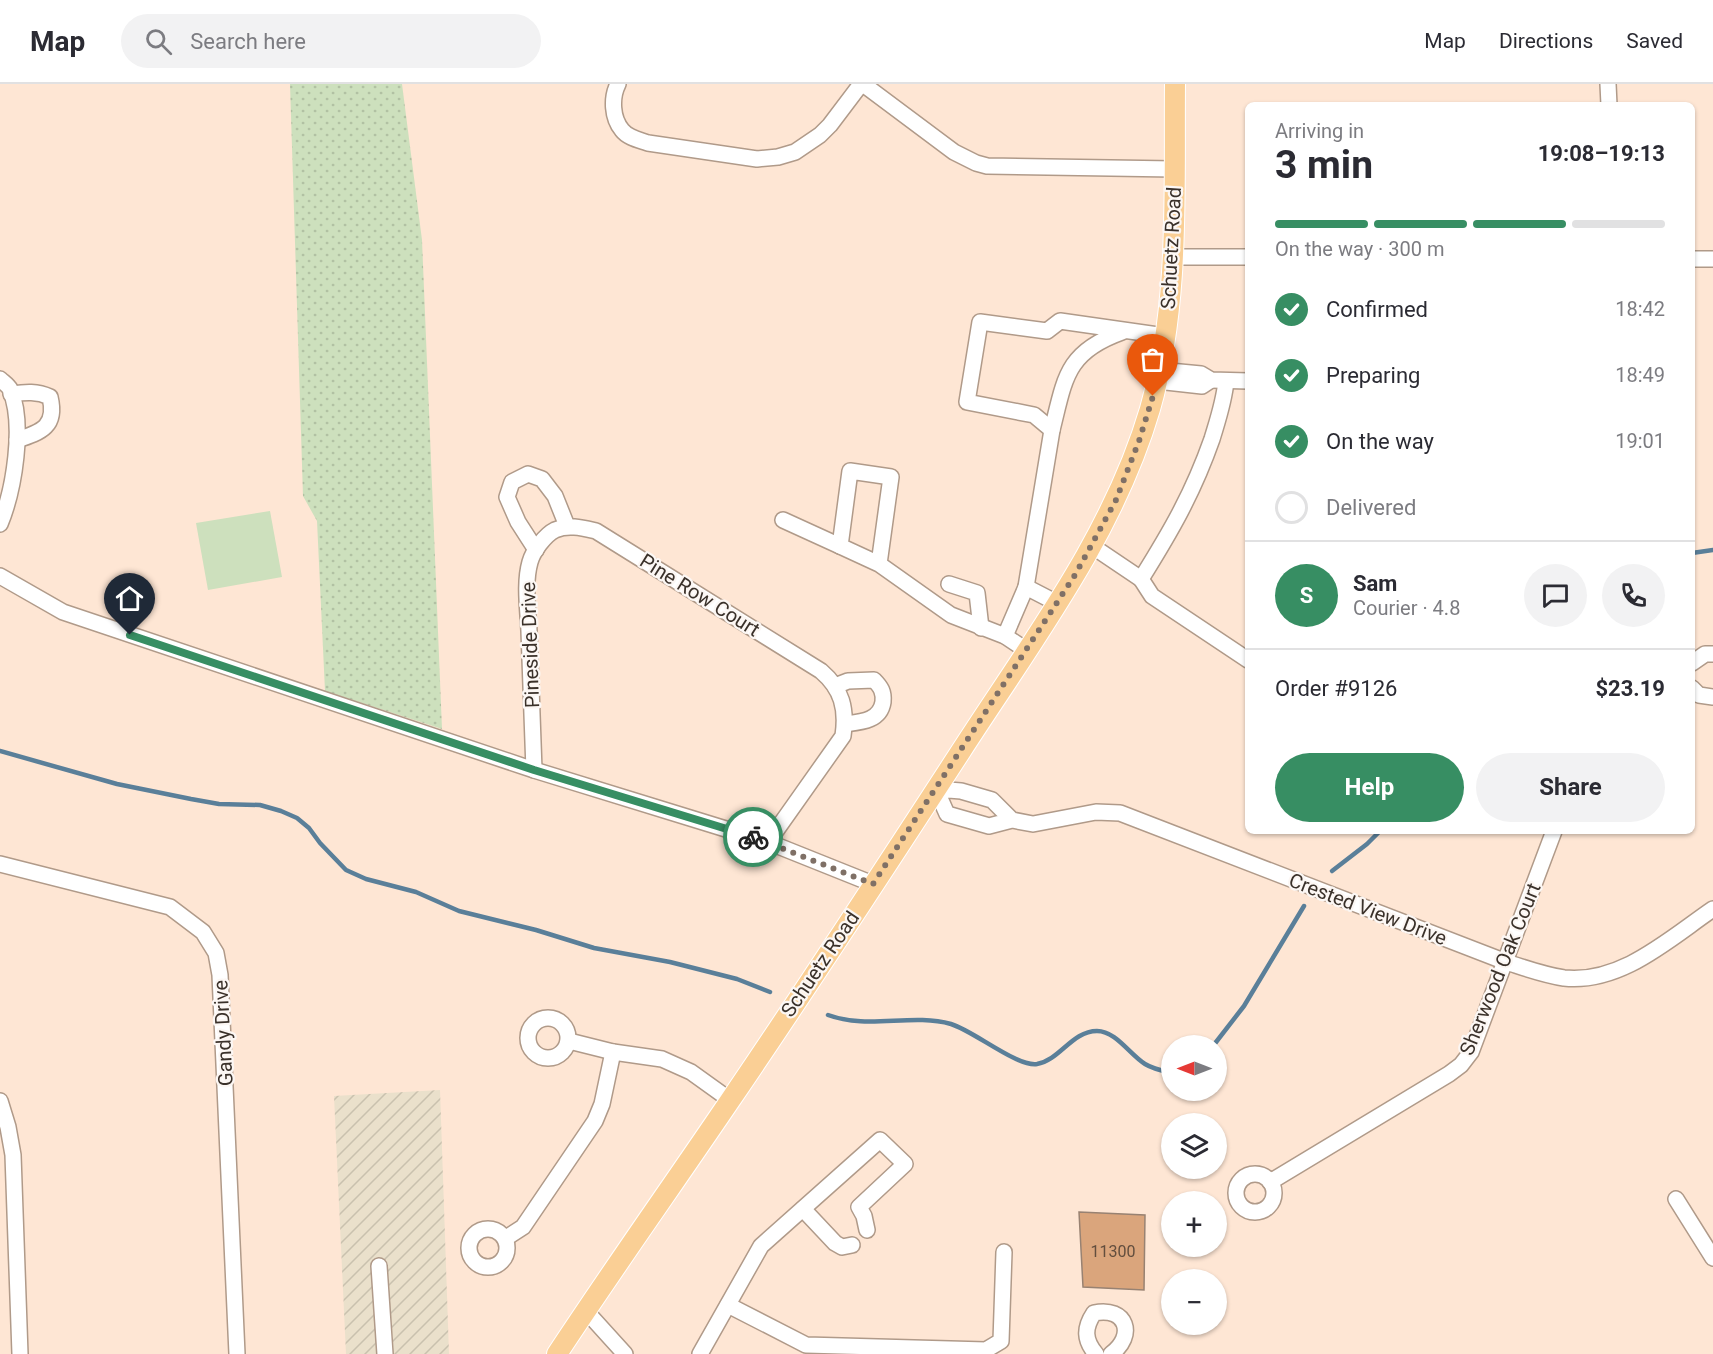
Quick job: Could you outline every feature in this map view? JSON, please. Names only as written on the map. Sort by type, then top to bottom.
[{"type":"main road","name":"Schuetz Road","points":[[557,1354],[730,1100],[936,789],[1057,603],[1092,546],[1116,500],[1139,441],[1158,376],[1165,336],[1172,257],[1175,84]]},
{"type":"street","points":[[618,84],[613,102],[614,114],[622,130],[648,143],[758,159],[778,157],[795,152],[820,135],[862,84],[954,152],[976,163],[1002,168],[1174,169]]},
{"type":"street","points":[[1608,84],[1609,102]]},
{"type":"street","points":[[1172,257],[1245,257]]},
{"type":"street","points":[[1695,259],[1713,260]]},
{"type":"street","points":[[1052,430],[1034,415],[967,402],[980,322],[1047,331],[1060,321],[1165,336]]},
{"type":"street","points":[[1005,636],[1026,587],[1052,430],[1068,372],[1083,352],[1102,339],[1125,331]]},
{"type":"street","points":[[1158,376],[1202,386],[1219,381],[1245,381]]},
{"type":"street","points":[[0,379],[9,387],[11,394],[17,440],[15,461],[0,524]]},
{"type":"street","points":[[1141,579],[1175,525],[1199,475],[1224,401],[1219,381]]},
{"type":"street","points":[[11,394],[41,393],[50,397],[53,409],[52,417],[47,425],[36,434],[17,440]]},
{"type":"street","points":[[840,546],[850,471],[891,477],[879,564]]},
{"type":"street","points":[[536,550],[518,522],[507,497],[512,482],[528,474],[542,479],[555,496],[561,528]]},
{"type":"street","points":[[783,520],[879,564],[951,615],[1005,636],[1026,650]]},
{"type":"street","name":"Pineside Drive","points":[[534,770],[528,571],[530,560],[536,550],[549,534],[561,528]]},
{"type":"street","name":"Pine Row Court","points":[[561,528],[596,531],[821,671],[835,686],[843,701],[845,724]]},
{"type":"street","points":[[1092,546],[1141,579],[1152,596],[1245,658]]},
{"type":"street","points":[[0,576],[63,612],[534,770],[768,842],[873,884]]},
{"type":"street","points":[[949,584],[977,593],[981,628]]},
{"type":"street","points":[[1026,587],[1057,603]]},
{"type":"street","points":[[1695,661],[1705,654],[1713,654]]},
{"type":"street","points":[[768,842],[843,736],[845,724],[864,722],[882,710],[883,696],[880,686],[874,680],[848,681],[835,686]]},
{"type":"street","points":[[1695,691],[1705,697],[1713,697]]},
{"type":"street","points":[[936,789],[961,791],[992,800],[1012,820]]},
{"type":"street","name":"Crested View Drive","points":[[936,789],[947,814],[990,826],[1012,820],[1033,824],[1096,812],[1120,813],[1506,962],[1567,978],[1592,977],[1629,966],[1713,909]]},
{"type":"street","name":"Sherwood Oak Court","points":[[1269,1182],[1461,1065],[1471,1052],[1553,834]]},
{"type":"street","name":"Gandy Drive","points":[[0,864],[170,907],[203,932],[216,953],[220,975],[237,1354]]},
{"type":"street","points":[[569,1041],[613,1052],[662,1059],[691,1072],[730,1100]]},
{"type":"street","points":[[506,1238],[523,1227],[595,1121],[602,1104],[613,1052]]},
{"type":"street","points":[[0,1101],[13,1155],[20,1354]]},
{"type":"street","points":[[700,1354],[761,1246],[880,1140],[905,1164],[859,1207],[867,1230]]},
{"type":"street","points":[[1676,1199],[1713,1258]]},
{"type":"street","points":[[803,1209],[835,1243],[842,1246],[852,1245]]},
{"type":"street","points":[[728,1305],[806,1345],[986,1350],[1000,1341],[1004,1252]]},
{"type":"street","points":[[380,1266],[385,1354]]},
{"type":"street","points":[[586,1311],[625,1354]]},
{"type":"street","points":[[1096,1354],[1087,1340],[1085,1330],[1094,1313],[1105,1311],[1116,1313],[1123,1320],[1125,1330],[1122,1342],[1111,1354]]},
{"type":"shaded area","points":[[440,1090],[449,1354],[346,1354],[334,1096]]},
{"type":"green space","points":[[290,84],[402,84],[422,240],[442,729],[325,691],[317,521],[303,496]]},
{"type":"green space","points":[[270,511],[282,577],[208,590],[196,523]]},
{"type":"building","points":[[1079,1212],[1145,1215],[1144,1290],[1083,1287]]},
{"type":"waterway","points":[[1695,553],[1713,550]]},
{"type":"waterway","points":[[0,751],[117,784],[219,804],[260,805],[281,811],[297,818],[309,828],[346,870],[366,879],[416,892],[459,911],[536,930],[594,948],[670,962],[737,979],[770,992]]},
{"type":"waterway","points":[[1332,871],[1377,834]]},
{"type":"waterway","points":[[1222,1035],[1244,1006],[1304,906]]},
{"type":"waterway","points":[[828,1015],[858,1021],[921,1020],[951,1024],[1007,1055],[1037,1064],[1053,1057],[1073,1040],[1088,1032],[1104,1032],[1117,1039],[1139,1060],[1161,1070]]},
{"type":"way so far","points":[[753,837],[873,884],[1092,546],[1116,500],[1139,441],[1153,396]]},
{"type":"route","points":[[130,635],[534,770],[753,837]]}]
